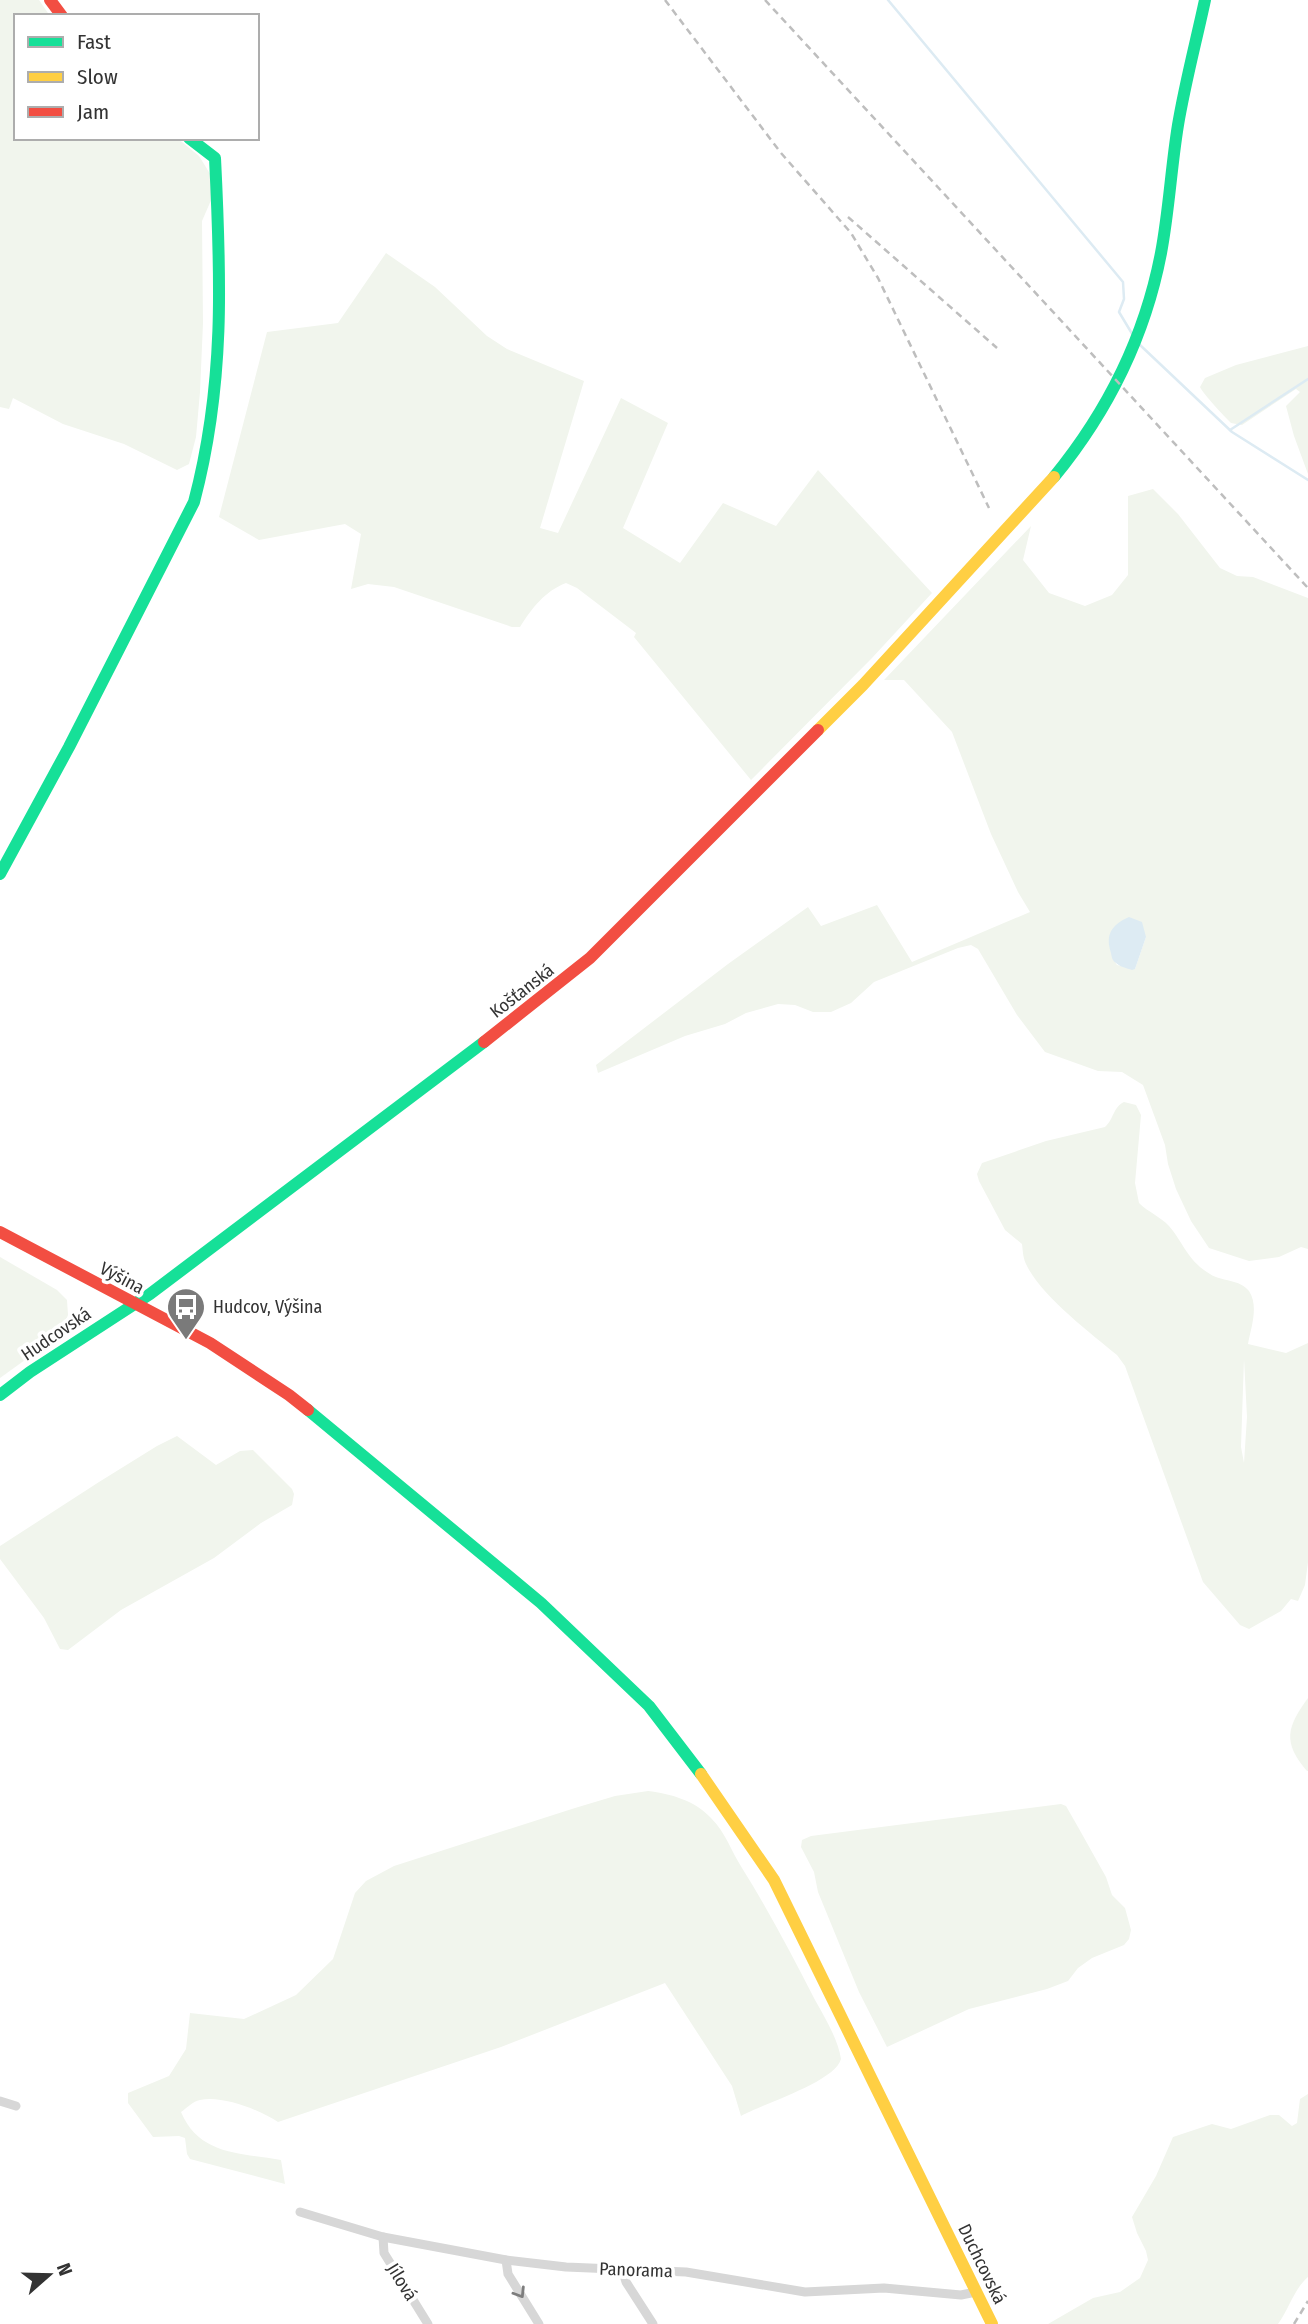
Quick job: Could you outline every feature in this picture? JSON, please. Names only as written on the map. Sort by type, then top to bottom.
[{"type":"street","name":"Košťanská","points":[[134,1304],[429,1084],[590,958],[890,657],[1043,489],[1092,427],[1114,391],[1141,332],[1151,302],[1185,86],[1205,0]]},
{"type":"street","points":[[0,874],[69,747],[194,502],[206,464],[218,346],[215,158],[192,140]]},
{"type":"street","name":"Výšina","points":[[0,1231],[228,1355],[289,1395],[527,1591],[617,1673],[659,1717],[726,1808],[774,1880],[940,2219]]},
{"type":"street","name":"Hudcovská","points":[[0,1395],[30,1372],[134,1304]]},
{"type":"street","points":[[0,2101],[16,2106]]},
{"type":"street","name":"Panorama","points":[[300,2212],[383,2237],[506,2260],[566,2267],[686,2272],[805,2292],[874,2288],[961,2295],[976,2292]]},
{"type":"street","name":"Duchcovská","points":[[940,2219],[992,2324]]},
{"type":"street","name":"Jílová","points":[[383,2237],[384,2253],[428,2324]]},
{"type":"street","points":[[506,2260],[508,2274],[539,2324]]},
{"type":"street","points":[[622,2269],[626,2282],[653,2324]]},
{"type":"shaded area","points":[[0,0],[39,0],[49,14],[14,14],[14,140],[179,140],[199,156],[212,177],[212,198],[202,221],[203,323],[196,437],[189,464],[177,470],[124,444],[63,424],[13,398],[9,409],[0,407]]},
{"type":"shaded area","points":[[386,253],[435,287],[487,336],[507,349],[584,381],[540,528],[558,533],[621,398],[668,423],[623,528],[680,563],[723,503],[776,526],[818,470],[932,593],[751,780],[634,637],[636,633],[577,588],[566,583],[558,586],[540,601],[520,627],[512,627],[394,587],[368,584],[351,589],[361,534],[345,524],[259,540],[219,517],[267,332],[338,323]]},
{"type":"shaded area","points":[[1308,346],[1308,474],[1286,406],[1300,392],[1296,389],[1242,425],[1231,423],[1200,387],[1205,378],[1236,365]]},
{"type":"shaded area","points":[[1153,489],[1178,514],[1220,568],[1237,576],[1253,577],[1308,598],[1308,1249],[1301,1247],[1279,1257],[1249,1261],[1209,1248],[1191,1221],[1176,1189],[1165,1145],[1143,1085],[1122,1072],[1098,1071],[1045,1052],[1017,1015],[978,949],[971,945],[874,982],[851,1003],[831,1012],[813,1012],[795,1005],[778,1004],[685,1036],[598,1073],[596,1065],[728,964],[808,907],[821,926],[877,905],[912,962],[1030,912],[991,834],[952,732],[904,680],[884,680],[1031,526],[1023,560],[1049,593],[1085,606],[1112,595],[1128,575],[1128,496]],"holes":[[[1146,937],[1135,969],[1117,965],[1113,959]]]},
{"type":"shaded area","points":[[1129,917],[1142,922],[1146,937],[1135,969],[1132,970],[1119,966],[1114,961],[1109,941],[1114,927]]},
{"type":"shaded area","points":[[1124,1102],[1136,1105],[1141,1115],[1135,1183],[1139,1203],[1169,1226],[1202,1269],[1215,1277],[1241,1284],[1249,1291],[1254,1310],[1248,1344],[1286,1353],[1308,1343],[1308,1562],[1305,1585],[1298,1601],[1291,1599],[1281,1611],[1249,1629],[1240,1625],[1203,1582],[1125,1366],[1117,1355],[1055,1302],[1034,1278],[1025,1261],[1022,1244],[1005,1230],[977,1174],[982,1163],[1046,1141],[1105,1127]],"holes":[[[1244,1359],[1247,1417],[1244,1463],[1241,1447]]]},
{"type":"shaded area","points":[[0,1257],[57,1290],[67,1300],[68,1315],[61,1334],[0,1378]]},
{"type":"shaded area","points":[[177,1436],[216,1465],[240,1451],[253,1450],[292,1489],[292,1505],[261,1523],[214,1558],[121,1610],[68,1650],[60,1649],[44,1618],[0,1559],[0,1546],[99,1482]]},
{"type":"shaded area","points":[[1308,1698],[1307,1771],[1294,1751],[1290,1735],[1295,1718]]},
{"type":"shaded area","points":[[648,1791],[690,1802],[711,1818],[724,1836],[762,1900],[834,2036],[841,2059],[836,2068],[826,2076],[797,2092],[741,2116],[732,2086],[665,1983],[501,2047],[278,2122],[251,2108],[219,2100],[197,2101],[181,2112],[198,2137],[222,2150],[281,2160],[285,2184],[190,2159],[185,2138],[153,2137],[128,2103],[128,2093],[169,2076],[186,2049],[190,2013],[244,2019],[296,1995],[333,1959],[355,1893],[366,1881],[394,1866],[575,1808],[615,1796]]},
{"type":"shaded area","points":[[1061,1804],[1066,1806],[1078,1827],[1106,1877],[1112,1895],[1125,1908],[1131,1930],[1129,1939],[1124,1945],[1092,1958],[1078,1968],[1068,1981],[969,2009],[887,2047],[859,1992],[818,1892],[814,1872],[801,1847],[802,1840],[811,1836]]},
{"type":"shaded area","points":[[1308,2094],[1308,2277],[1299,2287],[1278,2324],[1048,2324],[1093,2298],[1120,2292],[1140,2278],[1148,2260],[1132,2217],[1156,2176],[1173,2137],[1212,2124],[1231,2129],[1270,2115],[1279,2115],[1292,2126],[1297,2123],[1300,2099]]},
{"type":"waterway","points":[[888,0],[1123,282],[1124,299],[1119,312],[1134,337]]},
{"type":"waterway","points":[[1140,345],[1232,432],[1308,480]]},
{"type":"waterway","points":[[1230,430],[1308,379]]},
{"type":"railway","points":[[665,0],[781,153],[851,233],[878,278],[989,508]]},
{"type":"railway","points":[[765,0],[1308,588]]},
{"type":"railway","points":[[848,217],[997,348]]},
{"type":"railway","points":[[1294,2324],[1308,2301]]},
{"type":"traffic: fast","points":[[1054,477],[1107,399],[1122,371],[1145,314],[1161,253],[1178,125],[1205,0]]},
{"type":"traffic: fast","points":[[0,874],[69,747],[194,502],[204,459],[216,373],[219,246],[215,158],[192,140]]},
{"type":"traffic: fast","points":[[0,1395],[30,1372],[150,1294],[484,1042]]},
{"type":"traffic: fast","points":[[308,1410],[541,1603],[649,1706],[701,1774]]},
{"type":"traffic: slow","points":[[818,730],[863,685],[1054,477]]},
{"type":"traffic: slow","points":[[701,1774],[774,1880],[992,2324]]},
{"type":"traffic: jam","points":[[50,0],[60,14]]},
{"type":"traffic: jam","points":[[484,1042],[590,958],[818,730]]},
{"type":"traffic: jam","points":[[0,1232],[210,1343],[308,1410]]},
{"type":"place","name":"Hudcov, Výšina","points":[[186,1341]]}]
